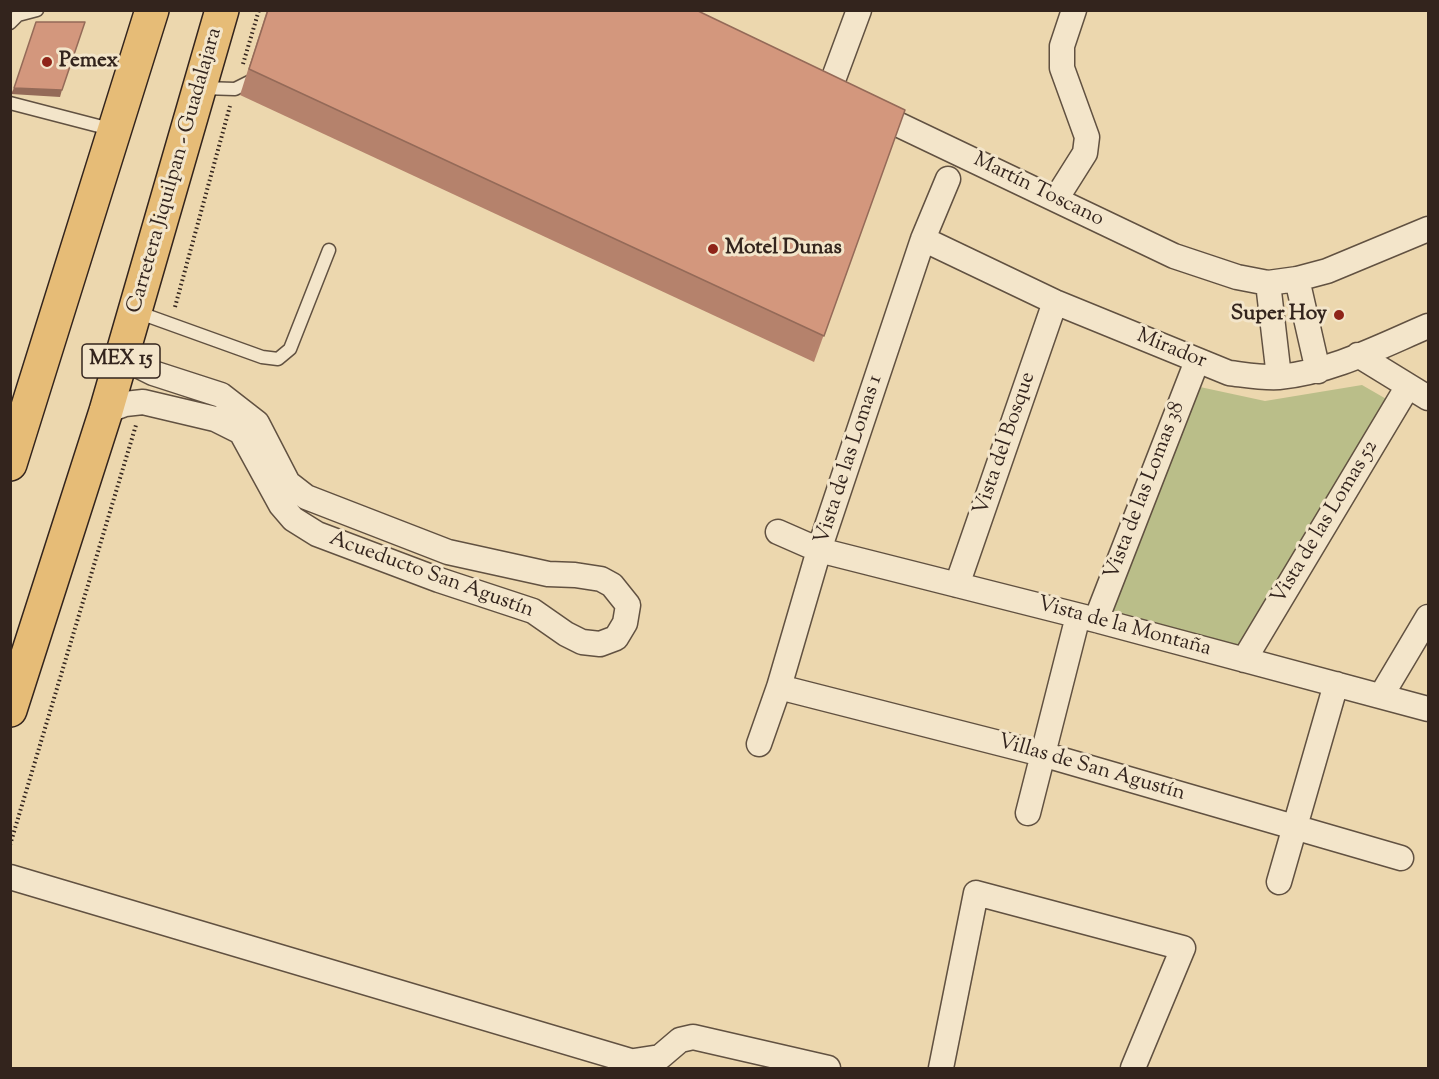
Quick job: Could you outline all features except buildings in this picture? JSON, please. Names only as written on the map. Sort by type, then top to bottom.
[{"type":"highway","points":[[10,464],[152,10]]},
{"type":"highway","name":"Carretera Jiquilpan - Guadalajara","points":[[10,710],[106,411],[222,10]]},
{"type":"street","name":"Martín Toscano","points":[[860,10],[818,86],[1174,256],[1237,277],[1268,284],[1327,271],[1428,229]]},
{"type":"street","points":[[1056,199],[1085,153],[1088,137],[1062,68],[1062,46],[1074,10]]},
{"type":"street","name":"Vista de las Lomas 1","points":[[759,744],[779,687],[819,550],[923,239],[948,179]]},
{"type":"street","name":"Mirador","points":[[923,239],[1055,302],[1229,373],[1279,377],[1318,371],[1428,326]]},
{"type":"street","points":[[1297,279],[1318,371]]},
{"type":"street","points":[[1268,284],[1279,377]]},
{"type":"street","name":"Vista del Bosque","points":[[957,585],[1055,302]]},
{"type":"street","name":"Acueducto San Agustín","points":[[123,353],[153,373],[221,395],[249,428],[288,483],[306,497],[448,552],[548,574],[575,574],[601,579],[612,585],[628,605],[625,623],[616,638],[600,644],[582,642],[533,611],[439,580],[317,534],[293,519],[281,505],[269,485],[249,428]]},
{"type":"street","points":[[1358,355],[1428,399]]},
{"type":"street","name":"Vista de las Lomas 38","points":[[1028,813],[1042,754],[1087,618],[1197,361]]},
{"type":"street","name":"Vista de las Lomas 52","points":[[1244,660],[1408,386]]},
{"type":"street","points":[[106,411],[125,404],[143,402],[249,428]]},
{"type":"street","name":"Vista de la Montaña","points":[[778,532],[819,550],[1087,618],[1428,709]]},
{"type":"street","points":[[439,580],[448,552]]},
{"type":"street","points":[[1381,696],[1428,617]]},
{"type":"street","points":[[1279,882],[1336,684]]},
{"type":"street","name":"Villas de San Agustín","points":[[779,687],[1042,754],[1401,858]]},
{"type":"street","points":[[10,877],[654,1068]]},
{"type":"street","points":[[942,1068],[976,893],[1183,948],[1133,1068]]},
{"type":"street","points":[[631,1062],[660,1057],[680,1040],[693,1037],[828,1068]]},
{"type":"lane","points":[[10,23],[18,15],[37,10]]},
{"type":"lane","points":[[198,88],[235,89],[265,73]]},
{"type":"lane","points":[[10,103],[116,131]]},
{"type":"lane","points":[[136,311],[262,357],[278,359],[290,349],[329,250]]},
{"type":"green space","points":[[1362,385],[1388,400],[1236,648],[1110,613],[1200,387],[1265,401]]},
{"type":"place","name":"Pemex","points":[[47,62]]},
{"type":"place","name":"Motel Dunas","points":[[713,249]]},
{"type":"place","name":"Super Hoy","points":[[1339,315]]}]
